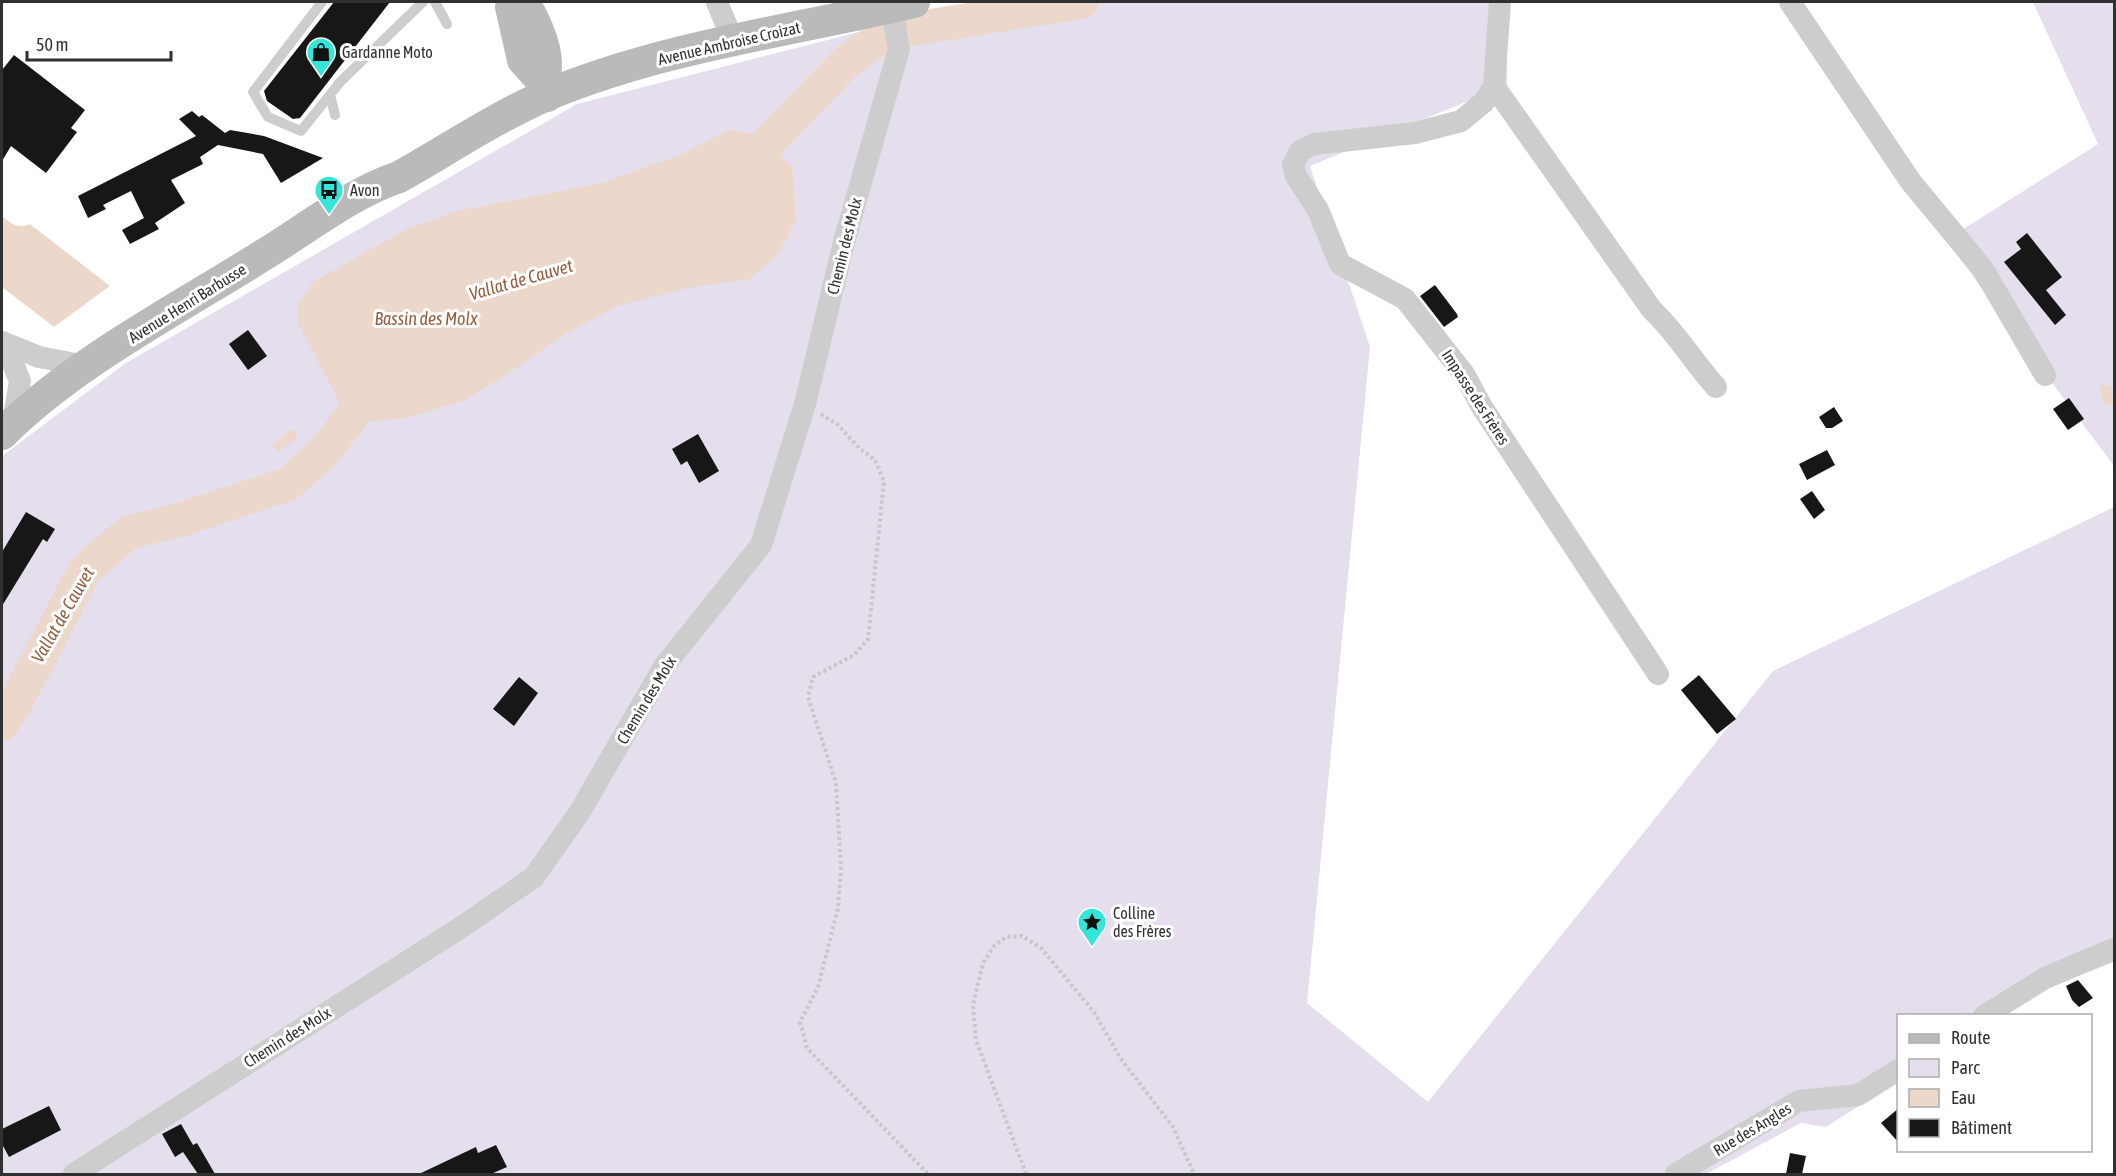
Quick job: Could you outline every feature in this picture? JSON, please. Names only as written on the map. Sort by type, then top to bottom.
[{"type":"main road","points":[[509,2],[522,60],[545,88]]},
{"type":"main road","points":[[522,2],[543,47],[546,63],[545,88]]},
{"type":"main road","name":"Avenue Ambroise Croizat","points":[[545,88],[651,40],[725,20],[808,2]]},
{"type":"main road","name":"Avenue Ambroise Croizat","points":[[725,20],[898,14]]},
{"type":"main road","name":"Avenue Henri Barbusse","points":[[7,428],[86,366],[379,183],[392,168],[467,117],[545,88]]},
{"type":"street","points":[[1500,2],[1494,86],[1652,310],[1671,327],[1698,367],[1716,387]]},
{"type":"street","points":[[1790,2],[1911,182],[1983,269],[2045,375]]},
{"type":"street","name":"Chemin des Molx","points":[[74,1174],[460,928],[534,878],[579,813],[664,665],[761,545],[805,404],[844,242],[899,49],[898,14]]},
{"type":"street","name":"Impasse des Frères","points":[[1494,86],[1484,102],[1461,120],[1415,133],[1314,144],[1300,151],[1293,165],[1296,176],[1318,210],[1340,264],[1405,298],[1464,374],[1482,407],[1658,674]]},
{"type":"street","points":[[3,343],[39,357],[86,366]]},
{"type":"street","points":[[3,343],[20,381],[7,428]]},
{"type":"street","points":[[1987,1014],[2045,978],[2115,949]]},
{"type":"street","name":"Rue des Angles","points":[[1676,1174],[1799,1101],[1858,1095],[1897,1071]]},
{"type":"lane","points":[[322,2],[252,93],[268,117],[301,131],[330,95],[423,2]]},
{"type":"lane","points":[[435,2],[447,24]]},
{"type":"lane","points":[[330,95],[335,115]]},
{"type":"path","points":[[805,404],[838,425],[859,448],[875,460],[884,481],[868,639],[854,655],[813,677],[808,697],[836,783],[841,867],[838,908],[818,987],[800,1022],[807,1048],[928,1174]]},
{"type":"path","points":[[1026,1174],[976,1040],[973,1005],[983,963],[994,946],[1006,937],[1022,936],[1041,948],[1094,1012],[1121,1059],[1173,1127],[1194,1174]]},
{"type":"green space","points":[[976,2],[1510,2],[1507,8],[1507,85],[1310,166],[1370,347],[1307,1003],[1428,1102],[1773,671],[2114,507],[2114,962],[2033,994],[2002,1014],[1897,1014],[1897,1082],[1826,1127],[1801,1123],[1706,1174],[2,1174],[2,456],[126,363],[577,104]]},
{"type":"green space","points":[[2033,2],[2114,2],[2114,466],[1946,240],[2098,144]]},
{"type":"water","name":"Bassin des Molx","points":[[729,130],[764,136],[792,168],[796,219],[778,254],[750,279],[688,288],[617,306],[567,333],[463,401],[410,417],[380,421],[349,421],[297,321],[297,307],[313,282],[405,230],[457,211],[602,183],[680,155]]},
{"type":"water","points":[[2,216],[15,225],[30,224],[110,286],[54,327],[2,287]]},
{"type":"water","points":[[2101,384],[2111,386],[2114,406],[2105,404],[2100,392]]},
{"type":"water","points":[[290,430],[294,430],[297,439],[277,452],[272,445]]},
{"type":"building","points":[[334,2],[390,2],[300,118],[293,119],[267,101],[264,91]]},
{"type":"building","points":[[14,55],[85,110],[71,128],[77,132],[46,173],[11,146],[2,161],[2,70]]},
{"type":"building","points":[[192,111],[199,117],[202,115],[225,133],[230,130],[264,136],[323,158],[281,183],[263,154],[218,145],[200,157],[203,164],[171,180],[185,203],[155,223],[159,229],[130,244],[122,230],[144,218],[131,191],[103,205],[106,209],[88,218],[78,196],[196,136],[179,119]]},
{"type":"building","points":[[2027,233],[2062,277],[2046,290],[2066,315],[2055,325],[2004,262],[2021,249],[2016,242]]},
{"type":"building","points":[[1435,285],[1458,317],[1444,327],[1420,296]]},
{"type":"building","points":[[248,330],[267,356],[248,370],[229,344]]},
{"type":"building","points":[[2069,398],[2084,419],[2068,430],[2053,409]]},
{"type":"building","points":[[1834,407],[1843,421],[1832,428],[1826,428],[1819,417]]},
{"type":"building","points":[[698,434],[719,471],[699,483],[687,461],[681,465],[672,449]]},
{"type":"building","points":[[1827,450],[1835,465],[1807,480],[1799,464]]},
{"type":"building","points":[[1812,491],[1825,510],[1814,519],[1800,499]]},
{"type":"building","points":[[26,512],[55,529],[47,542],[43,539],[2,606],[2,552]]},
{"type":"building","points":[[1699,675],[1736,719],[1717,734],[1681,690]]},
{"type":"building","points":[[519,677],[538,693],[514,726],[493,709]]},
{"type":"building","points":[[2078,980],[2093,998],[2079,1007],[2072,1000],[2066,986]]},
{"type":"building","points":[[49,1106],[61,1130],[9,1157],[2,1144],[2,1129]]},
{"type":"building","points":[[1897,1110],[1897,1141],[1881,1123]]},
{"type":"building","points":[[181,1124],[193,1145],[197,1143],[215,1174],[198,1174],[183,1152],[175,1157],[162,1134]]},
{"type":"building","points":[[496,1145],[507,1167],[491,1174],[419,1174],[476,1147],[478,1153]]},
{"type":"building","points":[[1790,1153],[1806,1156],[1802,1174],[1786,1174]]},
{"type":"waterway","name":"Vallat de Cauvet","points":[[736,175],[847,61],[887,33],[1081,2]]},
{"type":"waterway","name":"Vallat de Cauvet","points":[[2,724],[85,570],[129,532],[180,520],[288,484],[324,452],[377,384]]},
{"type":"place","name":"Gardanne Moto","points":[[321,78]]},
{"type":"place","name":"Avon","points":[[329,216]]},
{"type":"place","name":"Colline des Frères","points":[[1092,948]]}]
